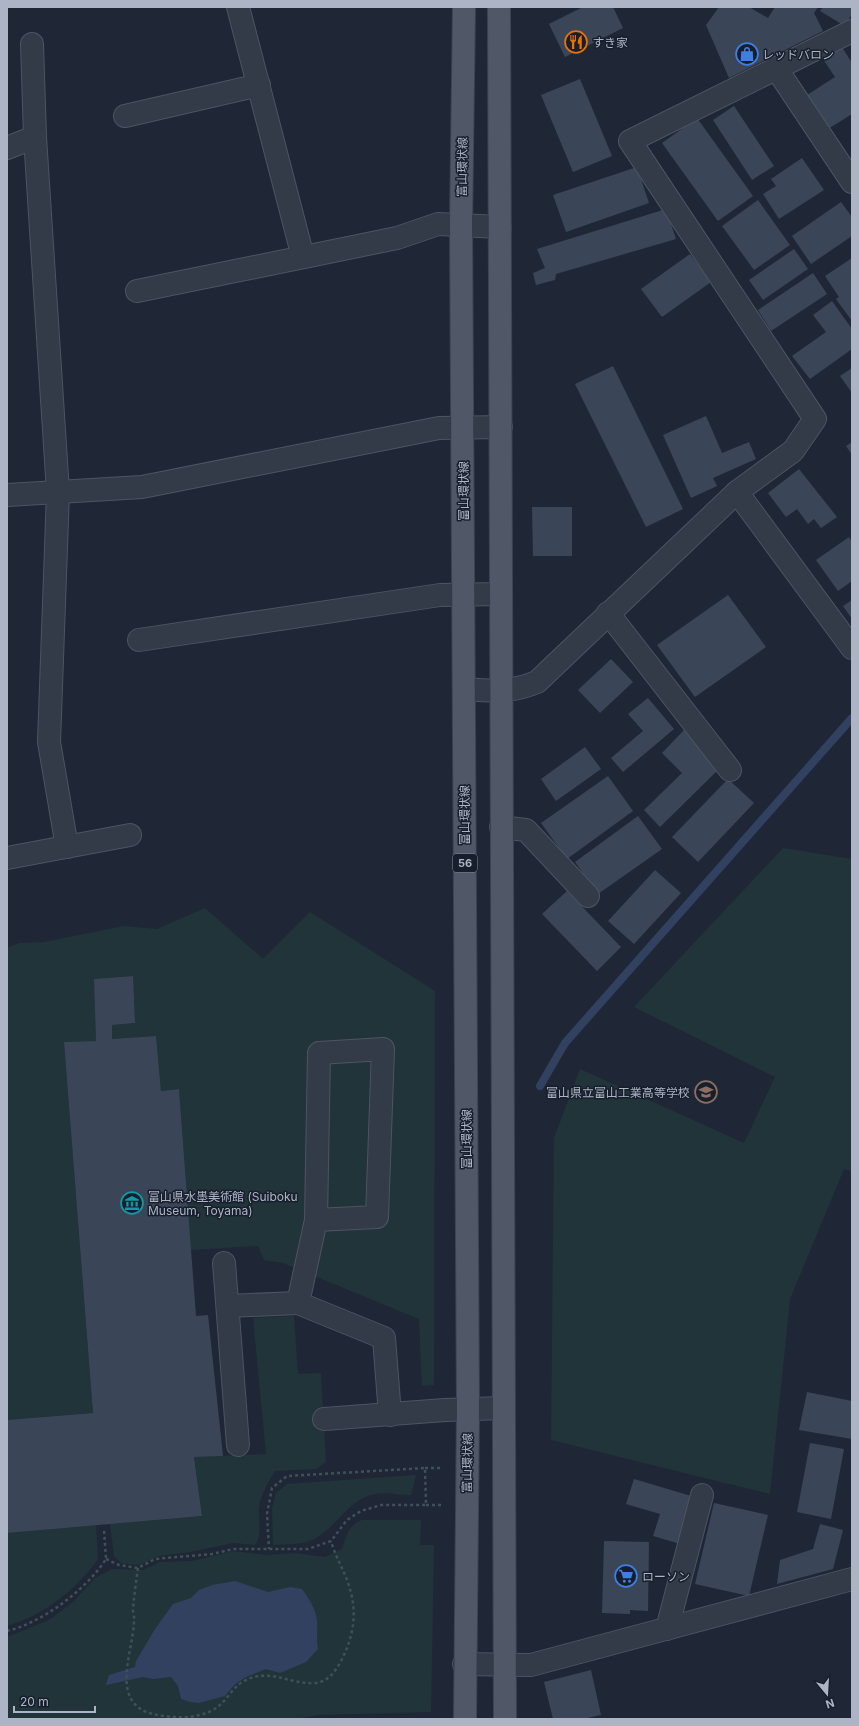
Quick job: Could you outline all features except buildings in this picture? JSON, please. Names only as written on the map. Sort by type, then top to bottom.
[{"type":"main road","name":"富山環状線","points":[[464,7],[461,225],[468,1409],[464,1664],[465,1719]]},
{"type":"main road","points":[[499,7],[501,427],[500,692],[505,1719]]},
{"type":"street","points":[[238,7],[303,257]]},
{"type":"street","points":[[464,689],[500,692],[525,687],[538,682],[608,613],[737,492],[793,451],[816,419],[630,142],[852,31]]},
{"type":"street","points":[[32,44],[36,137],[58,492],[49,742],[67,847]]},
{"type":"street","points":[[776,68],[852,182]]},
{"type":"street","points":[[125,116],[259,85]]},
{"type":"street","points":[[7,148],[36,137]]},
{"type":"street","points":[[137,291],[397,238],[438,224],[500,227]]},
{"type":"street","points":[[7,495],[142,487],[439,428],[462,426],[501,427]]},
{"type":"street","points":[[737,492],[852,648]]},
{"type":"street","points":[[139,640],[440,595],[501,594]]},
{"type":"street","points":[[608,613],[730,770]]},
{"type":"street","points":[[501,827],[526,830],[588,896]]},
{"type":"street","points":[[7,858],[130,835]]},
{"type":"street","points":[[298,1303],[316,1220],[319,1053],[383,1049],[377,1217],[316,1220]]},
{"type":"street","points":[[224,1263],[238,1445]]},
{"type":"street","points":[[228,1306],[298,1303],[384,1338],[390,1415]]},
{"type":"street","points":[[324,1419],[503,1408]]},
{"type":"street","points":[[667,1629],[702,1495]]},
{"type":"street","points":[[464,1664],[531,1665],[852,1578]]},
{"type":"path","points":[[425,1468],[426,1505]]},
{"type":"path","points":[[269,1549],[267,1514],[272,1488],[287,1476],[442,1468]]},
{"type":"path","points":[[106,1559],[119,1565],[138,1568],[155,1559],[212,1554],[233,1549],[308,1549],[331,1541],[347,1520],[361,1511],[380,1505],[442,1505]]},
{"type":"path","points":[[7,1632],[45,1614],[89,1582],[106,1559],[104,1530]]},
{"type":"path","points":[[138,1568],[133,1612],[135,1621],[128,1662],[126,1688],[132,1701],[138,1708],[147,1712],[179,1718],[192,1717],[212,1711],[244,1681],[264,1674],[315,1683],[328,1679],[335,1672],[352,1632],[355,1616],[353,1601],[347,1580],[336,1559],[331,1541]]},
{"type":"green space","name":"富山県立富山工業高等学校","points":[[783,848],[852,859],[852,1171],[844,1169],[790,1299],[770,1494],[551,1440],[554,1138],[580,1069],[744,1143],[775,1077],[634,1007]]},
{"type":"green space","points":[[205,908],[263,959],[310,912],[435,991],[434,1385],[422,1386],[419,1319],[283,1263],[264,1260],[258,1246],[191,1250],[179,1089],[161,1091],[156,1036],[112,1039],[112,1025],[135,1023],[132,976],[95,979],[96,1041],[64,1042],[93,1413],[7,1420],[7,948],[19,943],[44,942],[124,926],[157,929]]},
{"type":"green space","points":[[294,1316],[298,1374],[321,1373],[326,1462],[316,1469],[275,1471],[261,1498],[259,1508],[260,1532],[255,1545],[233,1543],[190,1552],[159,1556],[140,1565],[121,1563],[114,1556],[110,1524],[202,1516],[194,1457],[266,1454],[253,1318]]},
{"type":"green space","points":[[416,1475],[411,1495],[386,1493],[371,1495],[353,1504],[325,1532],[316,1538],[303,1543],[273,1545],[272,1508],[276,1493],[287,1484]]},
{"type":"green space","points":[[362,1520],[421,1520],[420,1545],[434,1545],[431,1712],[319,1715],[295,1719],[7,1719],[7,1637],[49,1620],[73,1602],[95,1578],[112,1569],[143,1570],[160,1562],[192,1561],[233,1551],[268,1555],[294,1553],[325,1557],[342,1549],[346,1536],[351,1528],[357,1522]]},
{"type":"green space","points":[[96,1525],[98,1559],[80,1581],[46,1608],[21,1621],[7,1626],[7,1533]]},
{"type":"water","points":[[235,1581],[268,1592],[290,1587],[302,1589],[314,1608],[317,1624],[318,1649],[306,1662],[280,1673],[266,1669],[246,1677],[235,1684],[225,1696],[199,1703],[181,1699],[178,1686],[171,1677],[153,1679],[143,1677],[106,1685],[109,1675],[135,1667],[136,1661],[155,1629],[173,1604],[191,1598],[199,1590],[212,1585]]},
{"type":"waterway","points":[[540,1086],[565,1043],[852,718]]},
{"type":"place","name":"すき家","points":[[576,42]]},
{"type":"place","name":"レッドバロン","points":[[747,54]]},
{"type":"place","name":"富山県立富山工業高等学校","points":[[706,1092]]},
{"type":"place","name":"富山県水墨美術館 (Suiboku Museum, Toyama)","points":[[132,1203]]},
{"type":"place","name":"ローソン","points":[[626,1576]]}]
